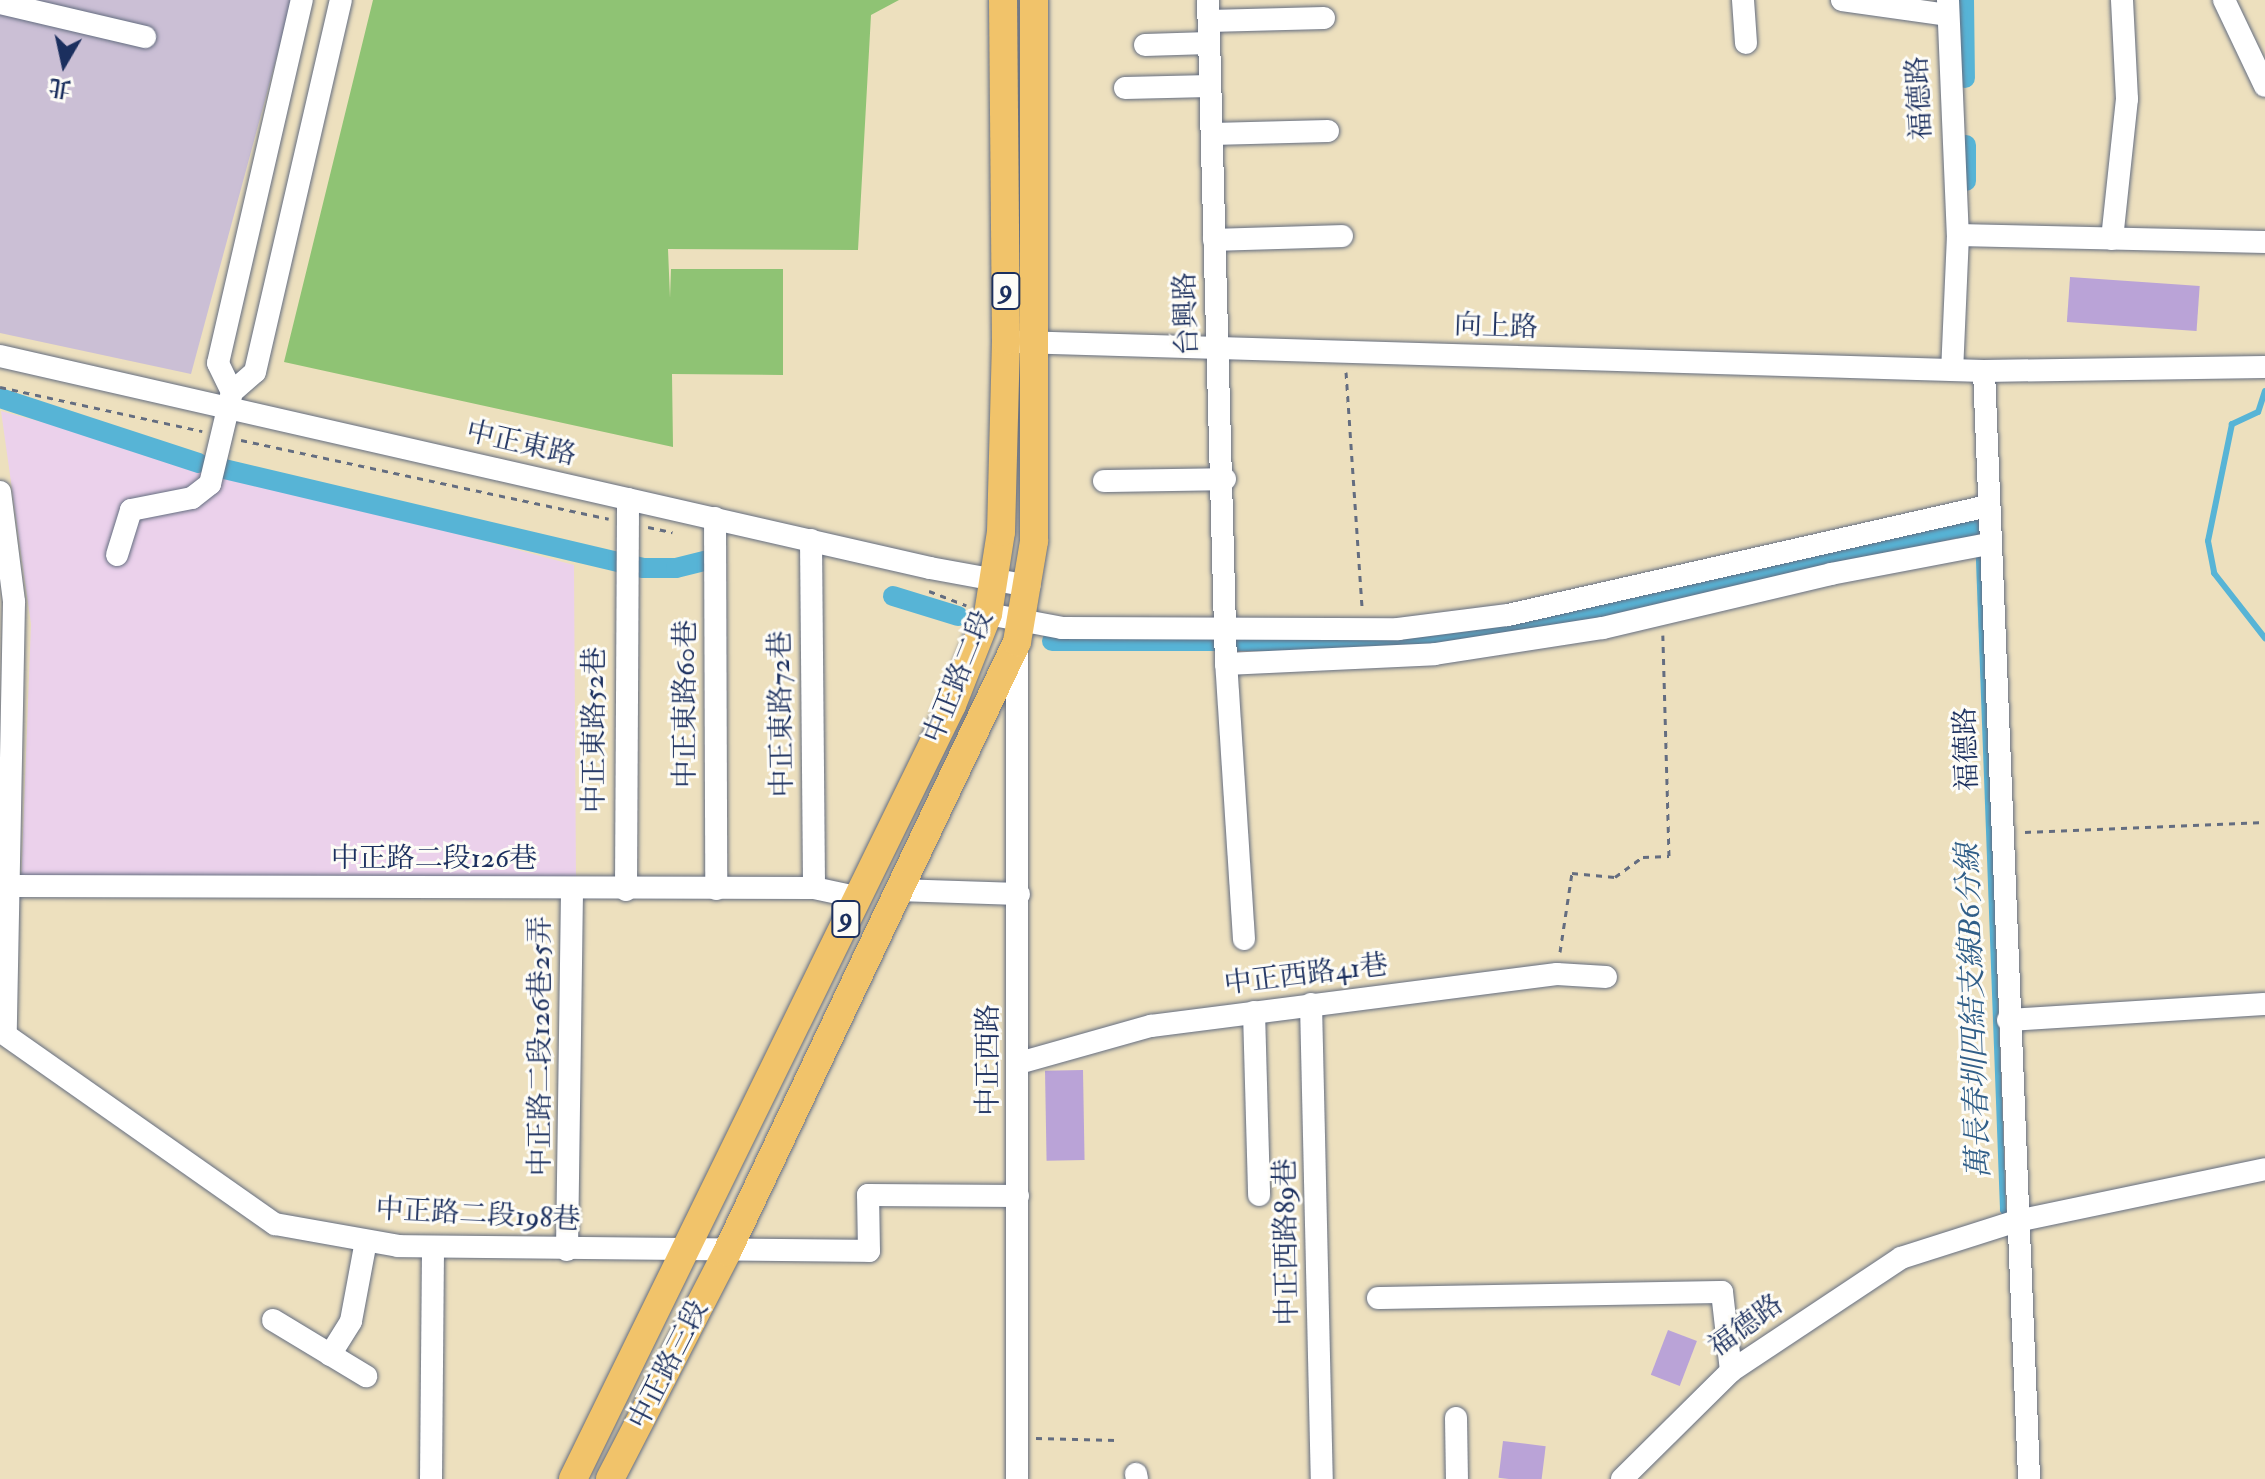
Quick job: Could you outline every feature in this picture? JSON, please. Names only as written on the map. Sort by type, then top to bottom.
[{"type":"main road","name":"中正路二段","points":[[727,1252],[1020,632],[1029,586],[1003,0]]},
{"type":"main road","name":"中正路二段","points":[[686,1252],[952,705],[988,614],[995,582],[1020,342],[1034,0]]},
{"type":"main road","name":"中正路三段","points":[[573,1479],[686,1252]]},
{"type":"main road","name":"中正路三段","points":[[610,1479],[727,1252]]},
{"type":"street","points":[[230,400],[218,363],[302,0]]},
{"type":"street","points":[[117,555],[131,510],[192,498],[210,484],[230,400],[255,372],[341,0]]},
{"type":"street","points":[[1743,0],[1746,43]]},
{"type":"street","name":"福德路","points":[[1842,0],[1947,7],[1958,235],[1952,370]]},
{"type":"street","points":[[2112,239],[2127,99],[2122,0]]},
{"type":"street","points":[[2231,2],[2265,86]]},
{"type":"street","points":[[0,3],[145,37]]},
{"type":"street","points":[[1145,45],[1209,21],[1324,18]]},
{"type":"street","name":"台興路","points":[[1209,21],[1214,240],[1225,479],[1224,626],[1244,939]]},
{"type":"street","points":[[1125,88],[1210,86]]},
{"type":"street","points":[[1212,134],[1328,131]]},
{"type":"street","points":[[1958,235],[2265,242]]},
{"type":"street","points":[[1214,240],[1342,236]]},
{"type":"street","name":"向上路","points":[[1020,342],[1984,371],[2261,367]]},
{"type":"street","name":"中正東路","points":[[0,356],[230,400],[628,499],[995,582],[1029,586]]},
{"type":"street","name":"福德路","points":[[1984,371],[2029,1479]]},
{"type":"street","points":[[1104,481],[1225,479]]},
{"type":"street","points":[[0,492],[14,602],[11,886],[3,1032]]},
{"type":"street","name":"中正東路52巷","points":[[626,890],[625,562],[628,499]]},
{"type":"street","points":[[988,614],[1020,632],[1224,626],[1363,629],[1508,615],[1989,506]]},
{"type":"street","name":"中正東路60巷","points":[[715,518],[716,889]]},
{"type":"street","name":"中正東路72巷","points":[[811,540],[814,888]]},
{"type":"street","points":[[1226,664],[1435,654],[1663,615],[1831,574],[1989,544]]},
{"type":"street","name":"中正西路","points":[[1017,1479],[1020,632]]},
{"type":"street","name":"中正路二段126巷","points":[[11,886],[572,890],[814,888],[856,897]]},
{"type":"street","name":"中正路二段126巷25弄","points":[[567,1250],[572,890]]},
{"type":"street","points":[[897,890],[1019,894]]},
{"type":"street","name":"中正西路41巷","points":[[1019,1063],[1151,1026],[1557,974],[1606,977]]},
{"type":"street","name":"中正西路89巷","points":[[1311,1004],[1322,1479]]},
{"type":"street","points":[[2008,1020],[2265,1004]]},
{"type":"street","points":[[1254,1012],[1259,1195]]},
{"type":"street","name":"中正路二段198巷","points":[[3,1032],[275,1224],[366,1241],[433,1249],[869,1251],[868,1195],[1018,1196]]},
{"type":"street","name":"福德路","points":[[1622,1479],[1731,1371],[1901,1258],[2017,1221],[2265,1169]]},
{"type":"street","points":[[330,1355],[351,1321],[366,1241]]},
{"type":"street","points":[[431,1479],[433,1249]]},
{"type":"street","points":[[1378,1298],[1722,1292],[1731,1371]]},
{"type":"street","points":[[273,1320],[366,1376]]},
{"type":"street","points":[[1456,1418],[1457,1479]]},
{"type":"path","points":[[1345,353],[1363,629]]},
{"type":"path","name":"中正東路","points":[[0,387],[714,541]]},
{"type":"path","points":[[923,589],[988,614]]},
{"type":"path","points":[[1557,974],[1572,873],[1615,877],[1643,857],[1669,856],[1663,615]]},
{"type":"path","points":[[2001,833],[2265,822]]},
{"type":"path","points":[[1017,1438],[1116,1440]]},
{"type":"shaded area","points":[[0,0],[292,0],[191,374],[0,333]]},
{"type":"shaded area","points":[[1,411],[574,565],[576,884],[21,886],[31,624]]},
{"type":"green space","points":[[373,0],[899,0],[871,15],[858,250],[668,249],[670,298],[671,269],[783,269],[783,375],[672,374],[673,447],[284,362]]},
{"type":"building","points":[[2070,277],[2200,286],[2197,331],[2067,322]]},
{"type":"building","points":[[1083,1070],[1085,1160],[1047,1161],[1045,1071]]},
{"type":"building","points":[[1668,1330],[1697,1341],[1680,1386],[1651,1375]]},
{"type":"building","points":[[1503,1441],[1546,1446],[1542,1479],[1498,1478]]},
{"type":"waterway","points":[[1964,0],[1965,78]]},
{"type":"waterway","points":[[1966,145],[1966,181]]},
{"type":"waterway","points":[[2265,391],[2258,412],[2232,424],[2208,541],[2214,573],[2265,638]]},
{"type":"waterway","points":[[0,398],[199,463]]},
{"type":"waterway","points":[[220,468],[642,568],[676,568],[705,561]]},
{"type":"waterway","points":[[1052,641],[1397,641],[1478,635],[1975,524],[1974,519]]},
{"type":"waterway","points":[[1960,539],[1978,534],[1975,524]]},
{"type":"waterway","name":"萬長春圳四結支線B6分線","points":[[1978,534],[2003,1210],[2009,1220]]},
{"type":"waterway","points":[[893,596],[958,616]]},
{"type":"waterway","points":[[1236,641],[1236,646],[1358,647]]}]
